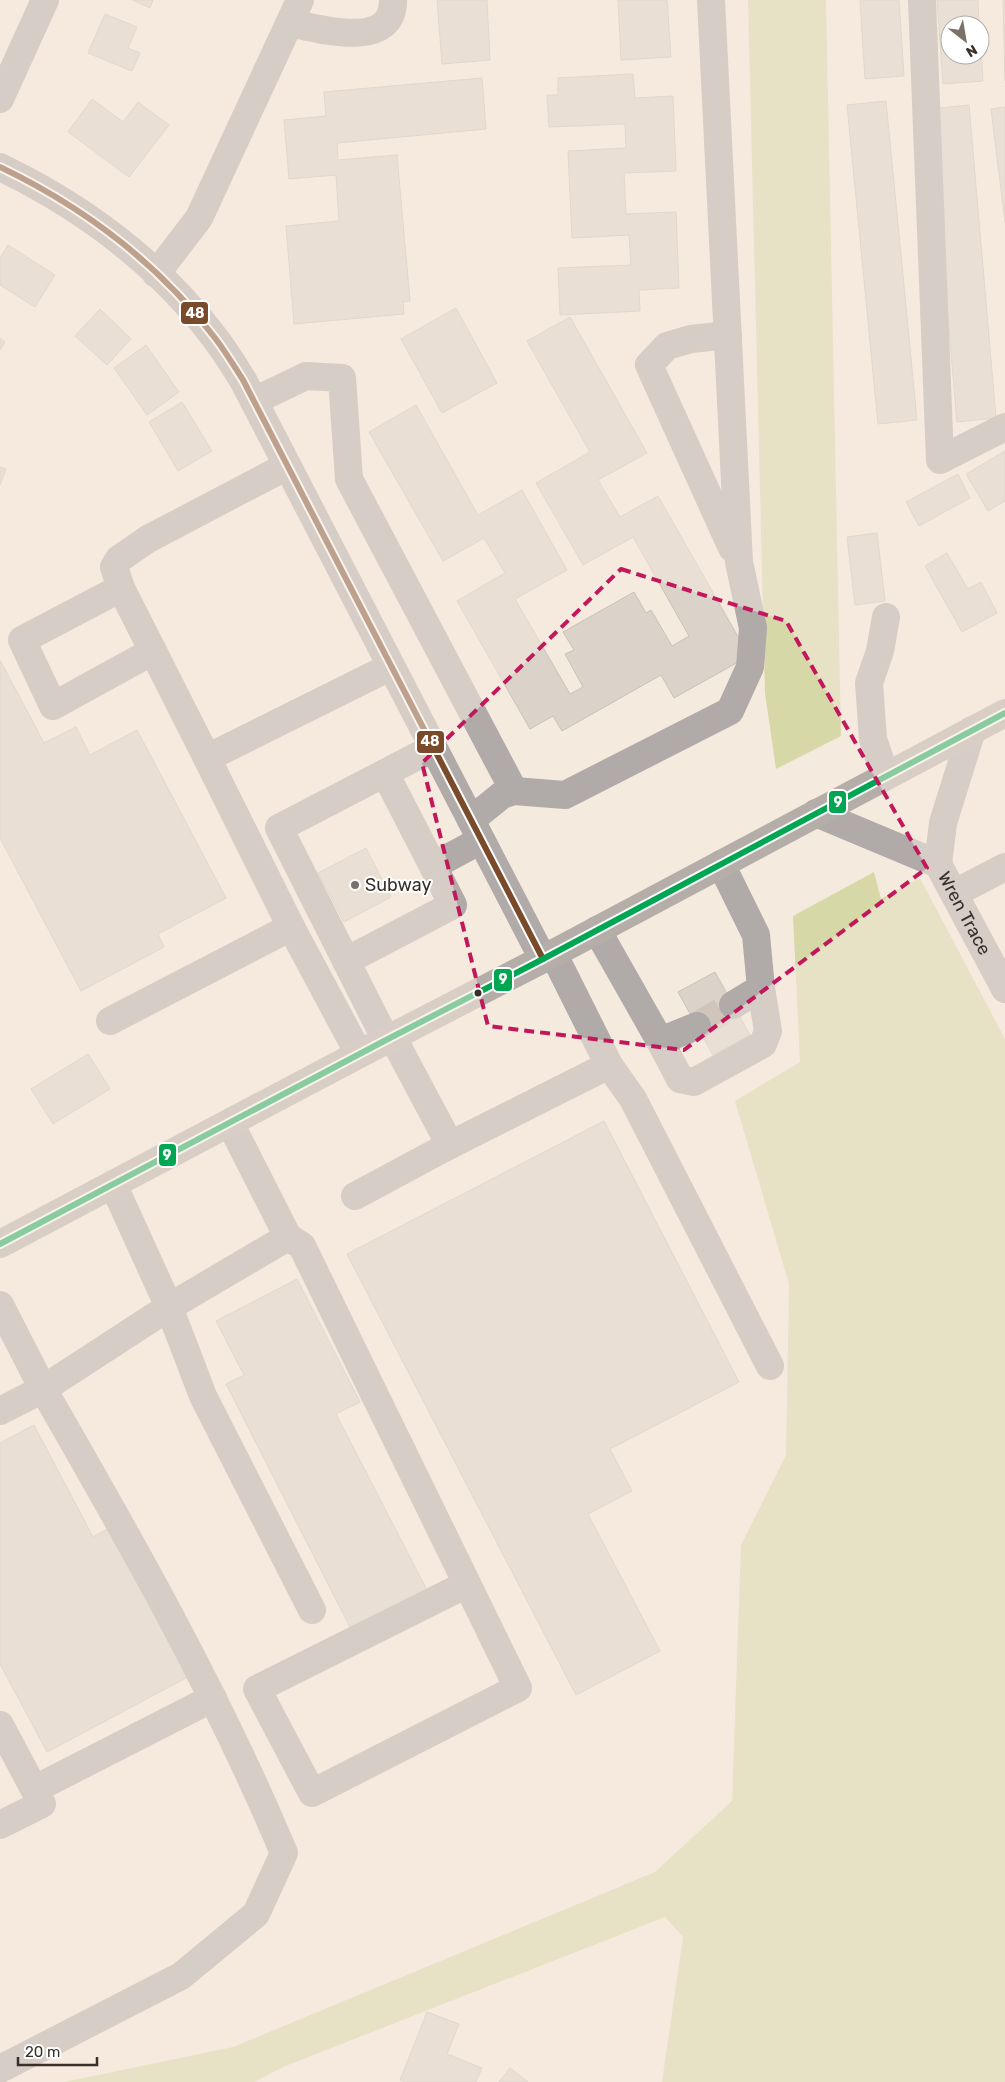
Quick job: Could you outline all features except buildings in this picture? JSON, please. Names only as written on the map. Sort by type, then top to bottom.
[{"type":"main road","points":[[0,1244],[1005,713]]},
{"type":"street","points":[[0,99],[45,0]]},
{"type":"street","points":[[156,274],[199,218],[295,11],[329,31],[369,33],[386,22],[393,6],[393,0]]},
{"type":"street","points":[[433,866],[476,830],[502,795],[514,791],[565,794],[730,711],[750,667],[753,628],[739,562],[711,0]]},
{"type":"street","points":[[922,0],[940,460],[1005,426]]},
{"type":"street","points":[[0,167],[69,204],[118,238],[192,309],[216,339],[243,380],[476,830],[609,1065],[633,1099],[770,1366]]},
{"type":"street","points":[[728,335],[691,339],[667,346],[649,365],[739,562]]},
{"type":"street","points":[[254,401],[306,376],[342,378],[349,479],[514,791]]},
{"type":"street","points":[[287,466],[148,539],[119,559],[114,568],[121,588],[291,927],[359,1054]]},
{"type":"street","points":[[121,588],[22,640],[53,706],[153,651]]},
{"type":"street","points":[[885,776],[873,739],[868,683],[880,651],[886,617]]},
{"type":"street","points":[[207,758],[390,667]]},
{"type":"street","name":"Wren Trace","points":[[938,864],[943,824],[972,730]]},
{"type":"street","points":[[433,748],[279,828],[346,961],[450,1145]]},
{"type":"street","points":[[346,961],[453,905],[385,773]]},
{"type":"street","name":"Wren Trace","points":[[816,813],[938,864],[1005,989]]},
{"type":"street","points":[[597,930],[680,1079],[694,1082],[764,1044],[768,1031],[761,988],[756,935],[721,864]]},
{"type":"street","points":[[955,893],[1005,867]]},
{"type":"street","points":[[110,1021],[291,927]]},
{"type":"street","points":[[733,1006],[761,988]]},
{"type":"street","points":[[660,1041],[697,1026]]},
{"type":"street","points":[[355,1196],[450,1145],[609,1065]]},
{"type":"street","points":[[230,1123],[288,1237],[302,1246],[518,1688],[312,1793],[257,1689],[467,1584]]},
{"type":"street","points":[[113,1184],[170,1307],[203,1396],[312,1610]]},
{"type":"street","points":[[0,1412],[42,1389],[170,1307],[288,1237]]},
{"type":"street","points":[[0,1305],[42,1389],[133,1545],[213,1698],[254,1783],[284,1853],[256,1914],[181,1976],[0,2069]]},
{"type":"street","points":[[35,1789],[213,1698]]},
{"type":"street","points":[[0,1725],[42,1804],[0,1825]]},
{"type":"highlighted area","points":[[621,569],[786,621],[927,868],[684,1050],[488,1026],[422,763]]},
{"type":"green space","points":[[748,0],[826,0],[841,736],[776,769],[765,693]]},
{"type":"green space","points":[[874,872],[881,899],[920,878],[1005,1039],[1005,2082],[662,2082],[683,1937],[665,1917],[283,2067],[255,2082],[64,2082],[233,2047],[655,1872],[732,1801],[741,1545],[786,1455],[789,1284],[735,1101],[800,1062],[793,916]]},
{"type":"tunnel","points":[[697,1026],[733,1005]]},
{"type":"transit line","name":"48","points":[[0,167],[61,200],[118,240],[169,286],[193,311],[222,348],[243,380],[543,959]]},
{"type":"transit line","name":"9","points":[[0,1244],[543,959],[1005,713]]},
{"type":"place","name":"Subway","points":[[355,885]]}]
